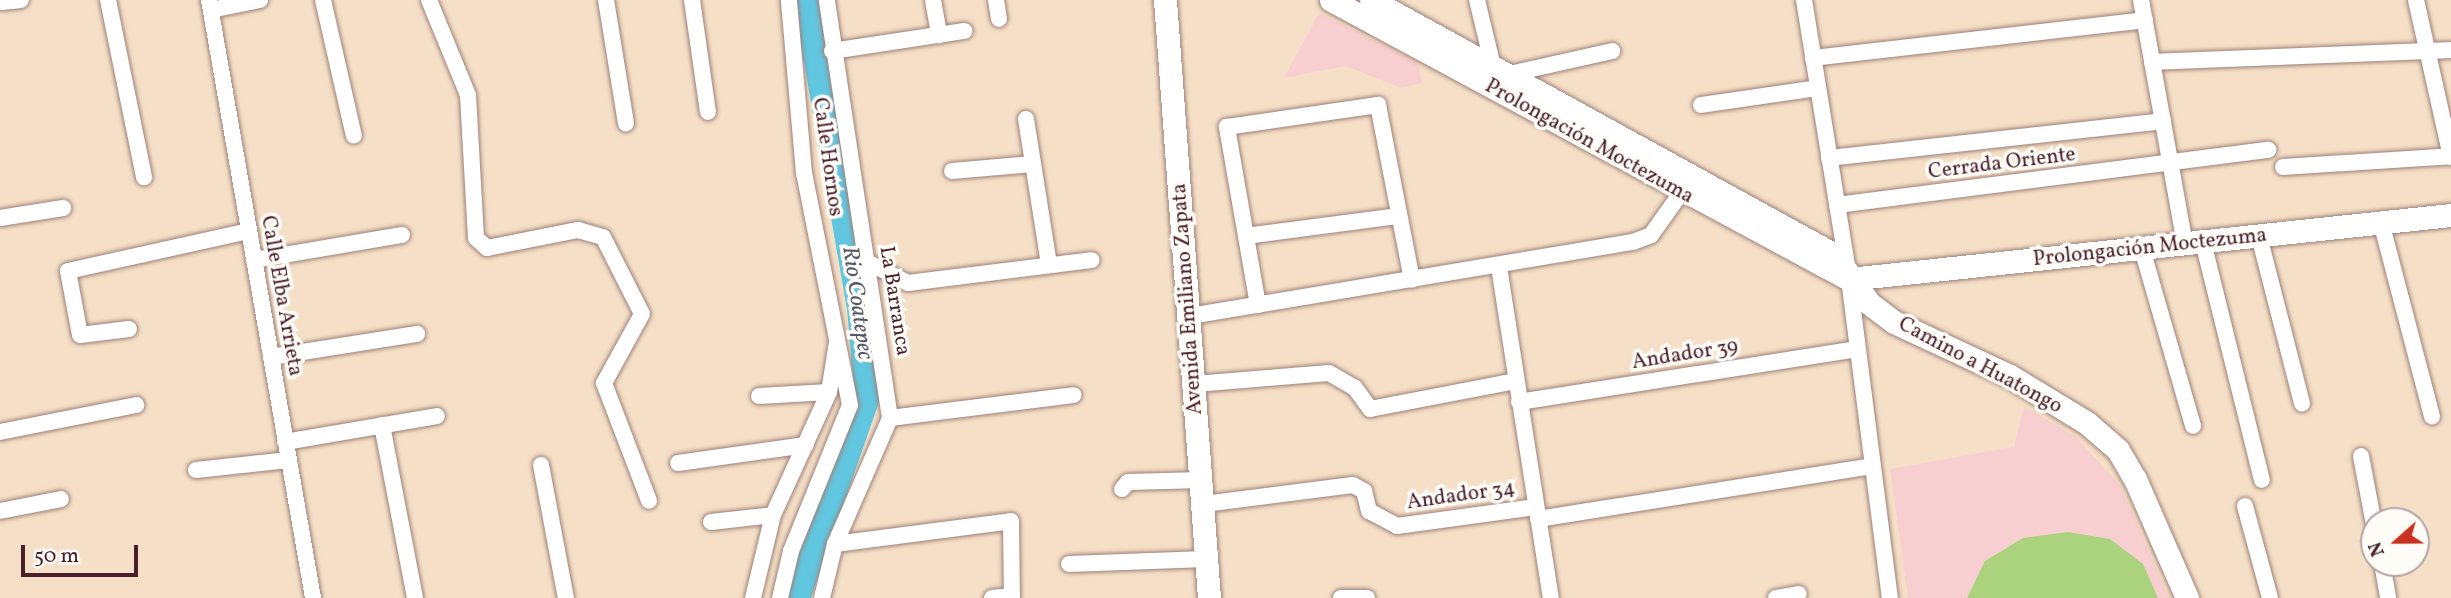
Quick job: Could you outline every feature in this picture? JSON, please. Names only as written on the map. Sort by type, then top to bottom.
[{"type":"main road","name":"Avenida Emiliano Zapata","points":[[1165,0],[1209,598]]},
{"type":"main road","name":"Prolongación Moctezuma","points":[[1331,0],[1495,76]]},
{"type":"main road","name":"Prolongación Moctezuma","points":[[1371,0],[1495,76],[1849,279],[2451,215]]},
{"type":"main road","name":"Camino a Huatongo","points":[[1849,279],[1894,322],[2010,376],[2118,450],[2188,598]]},
{"type":"street","points":[[2,2],[21,0]]},
{"type":"street","points":[[108,0],[144,177]]},
{"type":"street","points":[[210,5],[260,0]]},
{"type":"street","points":[[323,0],[354,136]]},
{"type":"street","points":[[429,0],[468,95],[476,238],[487,248],[578,230],[603,237],[642,314],[604,383],[649,500]]},
{"type":"street","points":[[606,0],[626,123]]},
{"type":"street","points":[[692,0],[709,111]]},
{"type":"street","name":"Calle Hornos","points":[[780,598],[791,551],[850,405],[804,173],[789,0]]},
{"type":"street","name":"La Barranca","points":[[827,0],[832,51],[869,263],[890,418]]},
{"type":"street","points":[[933,0],[939,35]]},
{"type":"street","points":[[996,0],[999,19]]},
{"type":"street","points":[[1477,0],[1495,76],[1612,51]]},
{"type":"street","points":[[1804,0],[1849,279],[1889,598]]},
{"type":"street","points":[[2141,0],[2171,166],[2262,480]]},
{"type":"street","points":[[2283,167],[2450,148],[2416,0]]},
{"type":"street","name":"Calle Elba Arrieta","points":[[210,5],[313,598]]},
{"type":"street","points":[[1813,58],[2145,20]]},
{"type":"street","points":[[832,51],[965,32]]},
{"type":"street","points":[[2152,62],[2430,56],[2451,50]]},
{"type":"street","points":[[1701,105],[1818,88]]},
{"type":"street","points":[[1258,305],[1227,127],[1378,105],[1397,216],[1412,280]]},
{"type":"street","points":[[1026,120],[1049,265]]},
{"type":"street","points":[[1829,159],[2163,121]]},
{"type":"street","name":"Cerrada Oriente","points":[[1837,205],[2171,166],[2269,150]]},
{"type":"street","points":[[952,171],[1033,164]]},
{"type":"street","points":[[1190,316],[1499,267],[1651,235],[1686,185]]},
{"type":"street","points":[[0,218],[63,208]]},
{"type":"street","points":[[1246,236],[1397,216]]},
{"type":"street","points":[[2381,222],[2432,416]]},
{"type":"street","points":[[129,329],[80,335],[68,271],[249,230]]},
{"type":"street","points":[[254,261],[402,235]]},
{"type":"street","points":[[2259,236],[2302,404]]},
{"type":"street","points":[[2142,249],[2193,426]]},
{"type":"street","points":[[869,263],[908,284],[1093,260]]},
{"type":"street","points":[[1499,267],[1551,598]]},
{"type":"street","points":[[271,357],[417,334]]},
{"type":"street","points":[[754,598],[773,516],[829,392],[838,335]]},
{"type":"street","name":"Andador 39","points":[[1520,402],[1856,349]]},
{"type":"street","points":[[1195,384],[1329,373],[1355,388],[1370,409],[1516,381]]},
{"type":"street","points":[[759,396],[829,392]]},
{"type":"street","points":[[822,598],[835,544],[890,418],[1074,395]]},
{"type":"street","points":[[0,432],[136,405]]},
{"type":"street","points":[[285,442],[437,416]]},
{"type":"street","points":[[382,425],[415,598]]},
{"type":"street","points":[[678,463],[806,445]]},
{"type":"street","points":[[2361,456],[2371,507]]},
{"type":"street","points":[[196,470],[288,460]]},
{"type":"street","points":[[541,465],[566,598]]},
{"type":"street","name":"Andador 34","points":[[1204,504],[1353,485],[1364,492],[1369,512],[1397,526],[1537,513],[1872,466]]},
{"type":"street","points":[[1122,489],[1128,482],[1202,480]]},
{"type":"street","points":[[0,511],[61,499]]},
{"type":"street","points":[[2245,506],[2270,598]]},
{"type":"street","points":[[711,522],[773,516]]},
{"type":"street","points":[[835,544],[1011,521],[1012,597],[992,598]]},
{"type":"street","points":[[1069,564],[1206,559]]},
{"type":"street","points":[[2384,577],[2388,598]]},
{"type":"street","points":[[1776,598],[1800,594]]},
{"type":"street","points":[[1341,598],[1367,598]]},
{"type":"shaded area","points":[[1319,13],[1417,62],[1422,83],[1402,88],[1345,66],[1284,78]]},
{"type":"shaded area","points":[[2024,406],[2076,437],[2120,485],[2169,598],[1908,598],[1890,469],[2014,447]]},
{"type":"green space","points":[[2068,532],[2110,539],[2143,564],[2158,598],[1967,598],[1985,561],[2023,538]]},
{"type":"waterway","name":"Rio Coatepec","points":[[796,598],[868,391],[861,308],[807,0]]}]
